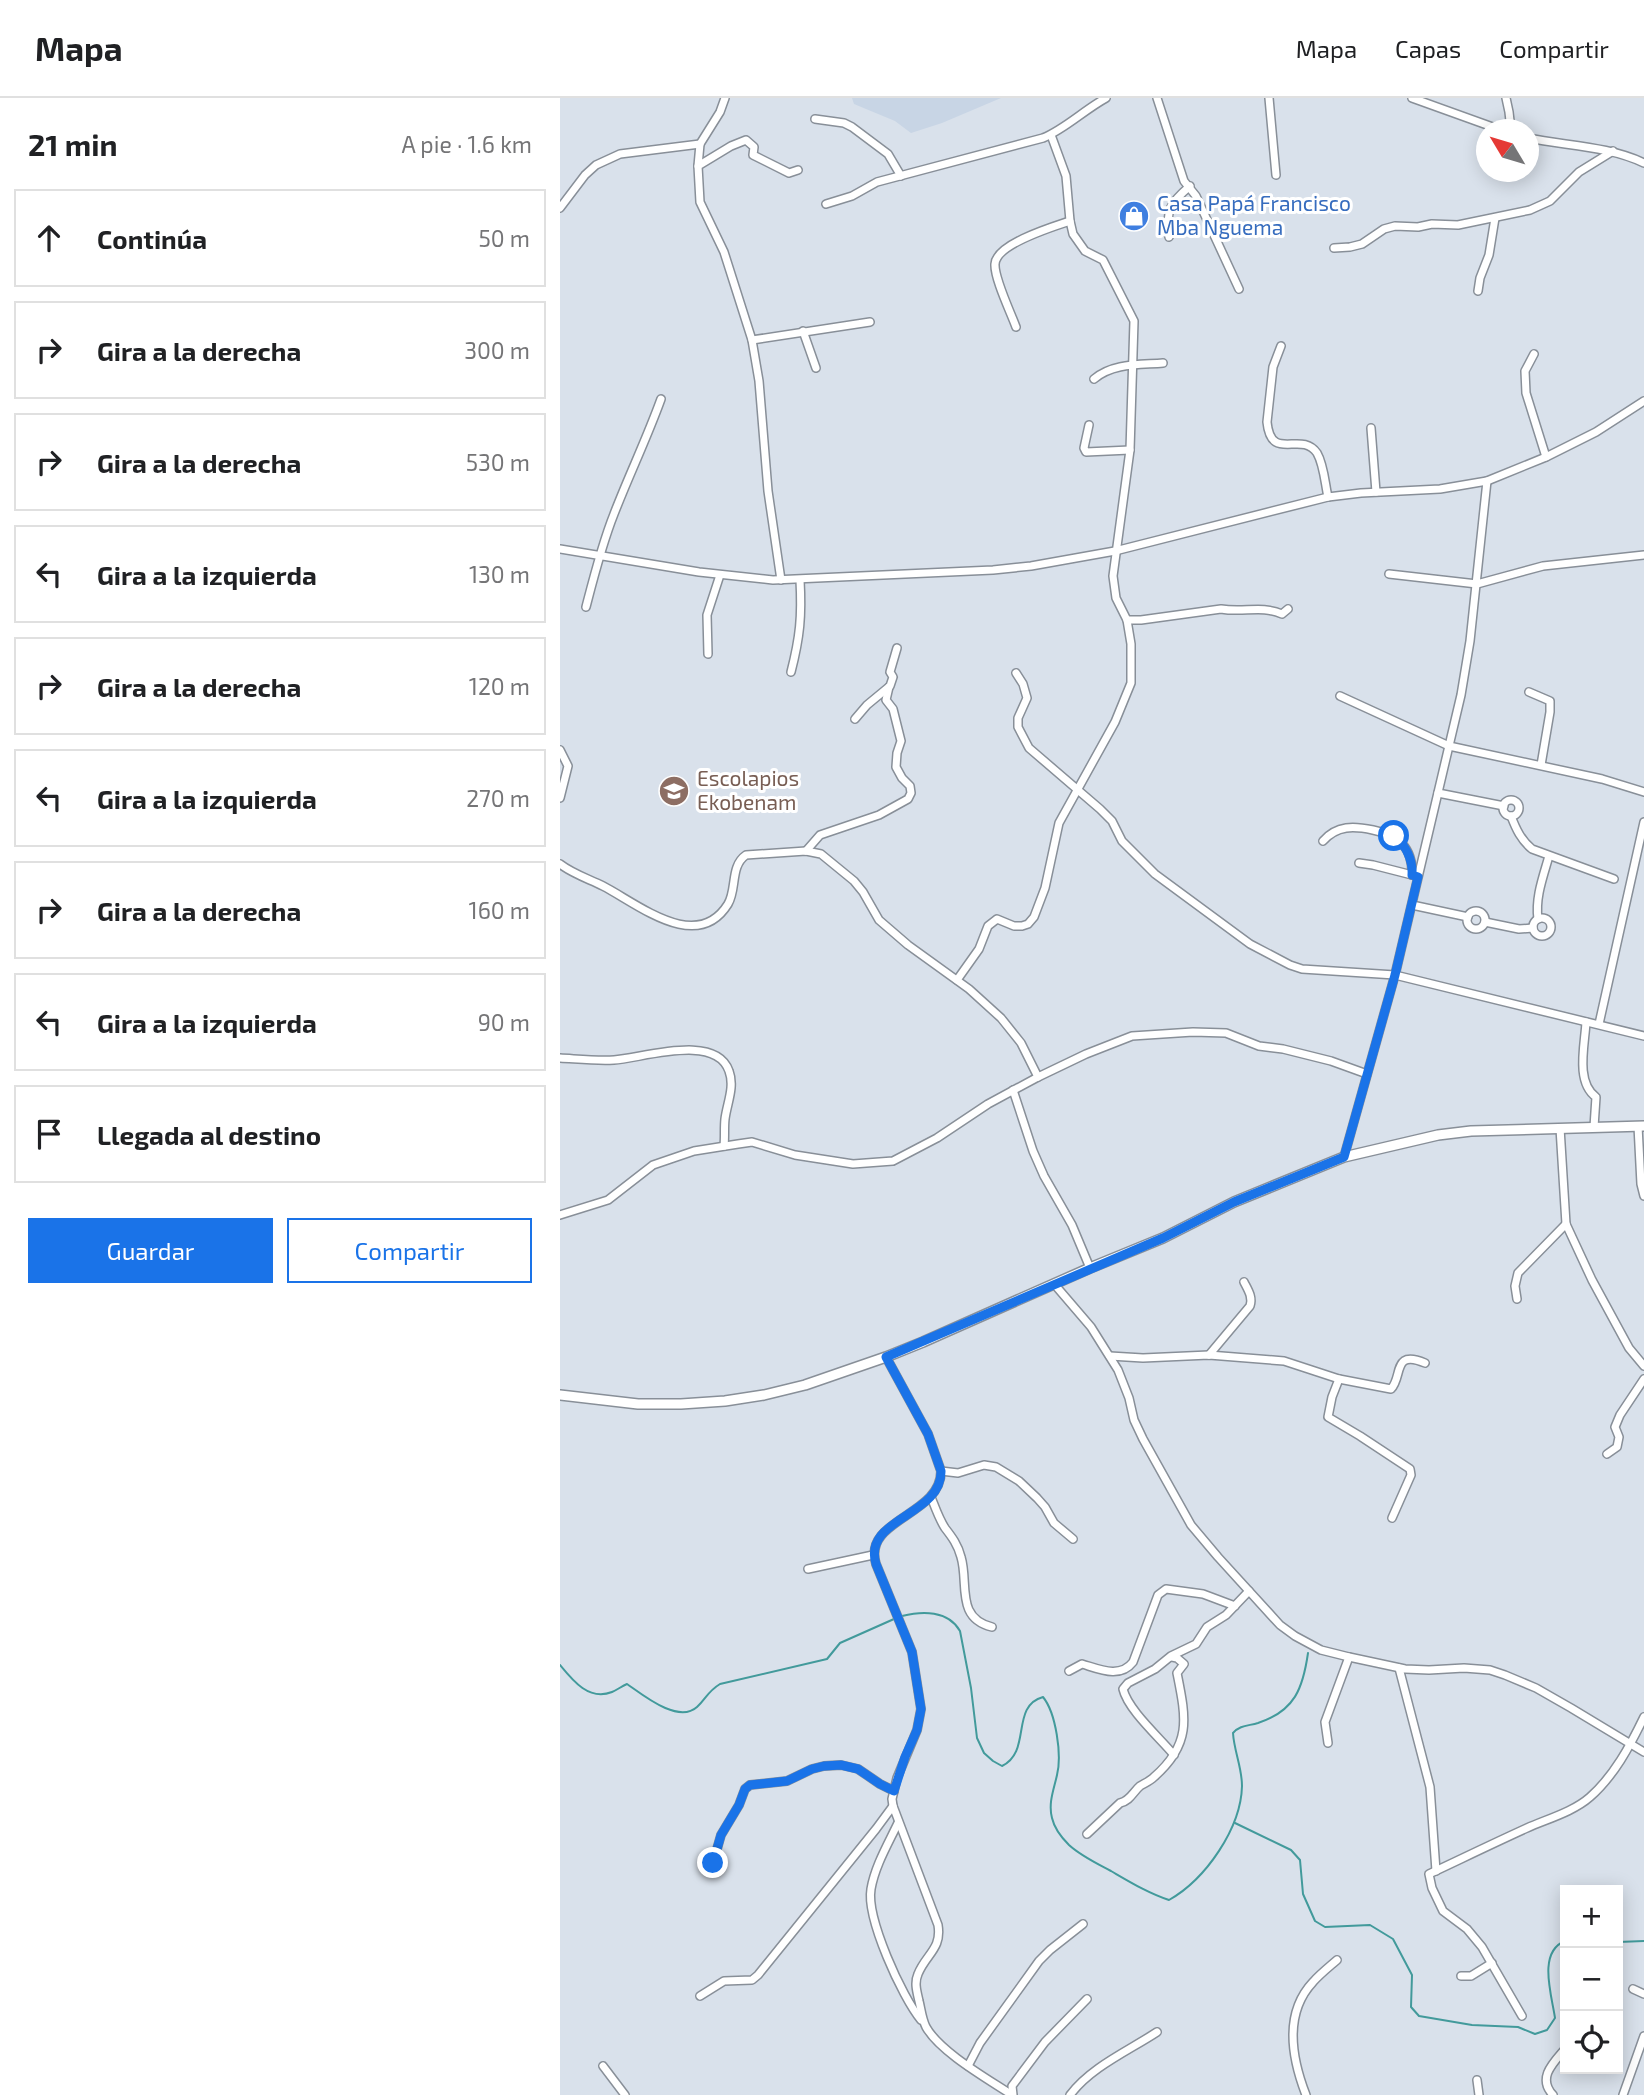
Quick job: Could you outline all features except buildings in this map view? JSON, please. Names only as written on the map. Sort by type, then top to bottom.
[{"type":"main road","points":[[560,1395],[638,1404],[681,1404],[764,1395],[806,1385],[886,1357],[1163,1238],[1234,1202],[1344,1157],[1471,1131],[1641,1126]]},
{"type":"street","points":[[725,98],[720,113],[700,144],[700,202],[724,252],[752,340],[759,381],[768,491],[781,580]]},
{"type":"street","points":[[826,204],[852,196],[877,182],[1031,143],[1051,135],[1106,98]]},
{"type":"street","points":[[1157,98],[1184,181],[1190,186],[1212,227],[1240,289]]},
{"type":"street","points":[[1269,98],[1276,174]]},
{"type":"street","points":[[1412,98],[1476,121]]},
{"type":"street","points":[[1506,98],[1509,119]]},
{"type":"street","points":[[815,119],[844,123],[852,127],[888,154],[901,176]]},
{"type":"street","points":[[957,980],[979,949],[992,922],[1002,920],[1014,926],[1022,926],[1034,917],[1045,887],[1059,823],[1115,722],[1131,683],[1131,644],[1127,620],[1116,598],[1113,576],[1130,450],[1134,321],[1103,260],[1085,251],[1073,234],[1069,221],[1066,176],[1051,135]]},
{"type":"street","points":[[698,166],[746,140],[754,147],[753,155],[789,173],[798,170]]},
{"type":"street","points":[[1539,140],[1625,154],[1644,163]]},
{"type":"street","points":[[560,208],[596,165],[621,153],[700,144]]},
{"type":"street","points":[[1334,248],[1362,244],[1384,229],[1395,226],[1418,228],[1432,224],[1458,225],[1544,205],[1579,172],[1613,152]]},
{"type":"street","points":[[1169,237],[1168,211],[1177,197],[1190,186]]},
{"type":"street","points":[[1478,291],[1489,255],[1495,218]]},
{"type":"street","points":[[1016,327],[995,270],[996,257],[1026,238],[1069,221]]},
{"type":"street","points":[[752,340],[870,322]]},
{"type":"street","points":[[803,331],[816,368]]},
{"type":"street","points":[[1280,346],[1273,367],[1268,431],[1277,444],[1302,444],[1316,452],[1328,497]]},
{"type":"street","points":[[1534,354],[1525,371],[1526,393],[1546,457]]},
{"type":"street","points":[[1094,379],[1104,371],[1163,363]]},
{"type":"street","points":[[586,607],[599,555],[614,513],[661,399]]},
{"type":"street","points":[[560,549],[720,575],[781,580],[1031,566],[1115,551],[1328,497],[1440,489],[1487,481],[1546,457],[1596,432],[1644,401]]},
{"type":"street","points":[[1088,425],[1084,448],[1086,452],[1130,450]]},
{"type":"street","points":[[1371,428],[1376,492]]},
{"type":"street","points":[[1344,1157],[1395,975],[1412,905],[1415,876],[1461,695],[1477,584],[1487,481]]},
{"type":"street","points":[[1389,574],[1477,584],[1543,566],[1644,555]]},
{"type":"street","points":[[708,654],[707,615],[720,575]]},
{"type":"street","points":[[791,672],[801,623],[800,580]]},
{"type":"street","points":[[1127,620],[1222,609],[1234,611],[1270,608],[1282,614],[1288,609]]},
{"type":"street","points":[[806,851],[820,835],[878,815],[908,799],[911,793],[910,786],[896,767],[901,741],[892,709],[886,700],[897,648]]},
{"type":"street","points":[[1016,673],[1027,698],[1018,718],[1018,727],[1024,741],[1112,821],[1122,841],[1143,864],[1250,944],[1302,969],[1395,975],[1644,1037]]},
{"type":"street","points":[[855,719],[889,687]]},
{"type":"street","points":[[1529,692],[1550,701],[1541,765]]},
{"type":"street","points":[[1340,696],[1449,746],[1602,779],[1644,792]]},
{"type":"street","points":[[560,750],[568,766],[560,798]]},
{"type":"street","points":[[1438,793],[1504,806]]},
{"type":"street","points":[[1511,816],[1519,810],[1517,802],[1509,800],[1504,806],[1505,813],[1511,816],[1525,843],[1549,856],[1614,879]]},
{"type":"street","points":[[1599,1024],[1644,822]]},
{"type":"street","points":[[1323,841],[1332,832],[1353,826],[1387,833],[1400,841],[1407,851],[1415,876]]},
{"type":"street","points":[[560,864],[668,922],[688,926],[711,920],[723,911],[729,902],[736,866],[746,855],[806,851],[821,855],[854,881],[879,920],[908,945],[957,980],[1009,1027],[1038,1077]]},
{"type":"street","points":[[1533,928],[1538,919],[1540,891],[1549,856]]},
{"type":"street","points":[[1359,863],[1415,876]]},
{"type":"street","points":[[1412,905],[1468,917]]},
{"type":"street","points":[[1472,912],[1480,912],[1485,916],[1485,922],[1482,927],[1474,928],[1468,923],[1468,917],[1472,912]]},
{"type":"street","points":[[1533,928],[1538,935],[1550,933],[1552,927],[1549,921],[1538,919]]},
{"type":"street","points":[[1485,922],[1519,929],[1533,928]]},
{"type":"street","points":[[1586,1022],[1584,1077],[1588,1091],[1596,1097],[1594,1127]]},
{"type":"street","points":[[560,1215],[608,1200],[653,1165],[694,1151],[724,1146],[752,1142],[794,1155],[853,1164],[893,1161],[937,1138],[1038,1077],[1086,1054],[1132,1037],[1193,1032],[1226,1033],[1259,1046],[1331,1061],[1367,1074]]},
{"type":"street","points":[[560,1058],[616,1060],[699,1050],[713,1053],[723,1060],[731,1077],[724,1146]]},
{"type":"street","points":[[1013,1090],[1039,1164],[1072,1225],[1090,1268]]},
{"type":"street","points":[[1641,1126],[1641,1184],[1644,1196]]},
{"type":"street","points":[[1560,1128],[1566,1224],[1592,1280],[1629,1348],[1644,1366]]},
{"type":"street","points":[[1517,1299],[1515,1286],[1518,1273],[1566,1224]]},
{"type":"street","points":[[1209,1355],[1250,1306],[1250,1294],[1244,1282]]},
{"type":"street","points":[[1055,1285],[1091,1327],[1110,1356],[1123,1382],[1134,1420],[1191,1525],[1280,1625],[1321,1650],[1399,1668],[1464,1668],[1497,1672],[1536,1688],[1644,1752]]},
{"type":"street","points":[[1110,1356],[1143,1358],[1209,1355],[1284,1361],[1339,1379],[1391,1389],[1403,1362],[1410,1360],[1425,1363]]},
{"type":"street","points":[[886,1357],[928,1434],[941,1471],[931,1497],[881,1536],[873,1555],[912,1652],[921,1709],[917,1730],[894,1791],[892,1806],[940,1935],[938,1944],[919,1971],[916,1980],[924,2024]]},
{"type":"street","points":[[1339,1379],[1328,1417],[1410,1469],[1392,1518]]},
{"type":"street","points":[[1607,1454],[1617,1447],[1619,1437],[1615,1427],[1644,1379]]},
{"type":"street","points":[[941,1471],[958,1473],[984,1465],[996,1467],[1018,1481],[1037,1498],[1054,1523],[1073,1539]]},
{"type":"street","points":[[931,1497],[961,1557],[968,1608],[982,1625],[992,1627]]},
{"type":"street","points":[[807,1570],[873,1555]]},
{"type":"street","points":[[1069,1671],[1083,1664],[1112,1672],[1129,1667],[1158,1595],[1166,1589],[1203,1594],[1235,1606]]},
{"type":"street","points":[[1174,1755],[1139,1715],[1124,1693],[1128,1683],[1196,1644],[1208,1627],[1249,1591]]},
{"type":"street","points":[[1087,1834],[1151,1779],[1181,1744],[1184,1722],[1177,1672],[1184,1664],[1171,1656]]},
{"type":"street","points":[[1328,1743],[1325,1722],[1349,1657]]},
{"type":"street","points":[[1399,1668],[1430,1787],[1436,1871]]},
{"type":"street","points":[[1522,2016],[1473,1935],[1443,1911],[1432,1888],[1429,1874],[1587,1800],[1609,1777],[1644,1717]]},
{"type":"street","points":[[713,1863],[721,1835],[745,1789],[750,1785],[787,1781],[812,1769],[841,1765],[858,1769],[894,1791]]},
{"type":"street","points":[[700,1996],[724,1982],[752,1980],[758,1975],[892,1806]]},
{"type":"street","points":[[898,1823],[878,1866],[871,1889],[870,1902],[885,1950],[905,1995],[936,2040],[968,2066],[1013,2095]]},
{"type":"street","points":[[968,2066],[980,2043],[1039,1961],[1083,1924]]},
{"type":"street","points":[[1306,2095],[1292,2051],[1293,2022],[1311,1983],[1337,1960]]},
{"type":"street","points":[[1461,1976],[1471,1976],[1492,1963]]},
{"type":"street","points":[[1633,1989],[1644,1994]]},
{"type":"street","points":[[1013,2095],[1014,2083],[1032,2057],[1087,1999]]},
{"type":"street","points":[[1070,2095],[1093,2072],[1157,2032]]},
{"type":"street","points":[[1623,2095],[1644,2036]]},
{"type":"street","points":[[1553,2095],[1547,2087],[1547,2074],[1560,2054]]},
{"type":"street","points":[[603,2066],[625,2095]]},
{"type":"street","points":[[1477,2080],[1479,2095]]},
{"type":"shaded area","points":[[852,98],[1001,98],[911,133],[895,121],[854,104]]},
{"type":"waterway","points":[[902,1616],[918,1613],[942,1616],[949,1619],[960,1631],[977,1738],[984,1753],[993,1761],[1002,1766],[1011,1759],[1016,1751],[1027,1710],[1033,1702],[1043,1697],[1051,1713],[1058,1746],[1058,1767],[1051,1812],[1059,1832],[1069,1845],[1084,1856],[1139,1887],[1169,1900],[1183,1891],[1208,1866],[1235,1819],[1242,1786],[1233,1733],[1241,1727],[1271,1718],[1289,1705],[1300,1687],[1308,1653]]},
{"type":"waterway","points":[[560,1665],[576,1683],[589,1692],[604,1694],[627,1684],[661,1706],[680,1712],[689,1711],[697,1707],[720,1684],[827,1659],[840,1643],[894,1619]]},
{"type":"waterway","points":[[1235,1823],[1291,1850],[1300,1860],[1303,1894],[1315,1921],[1325,1927],[1370,1925],[1393,1939],[1412,1975],[1411,2007],[1419,2016],[1472,2025],[1518,2027],[1535,2034],[1547,2030],[1555,2018],[1549,1987],[1549,1964],[1551,1955],[1560,1944]]},
{"type":"waterway","points":[[1623,1942],[1644,1941]]},
{"type":"place","name":"Casa Papá Francisco Mba Nguema","points":[[1134,216]]},
{"type":"place","name":"Escolapios Ekobenam","points":[[674,791]]},
{"type":"route","points":[[713,1863],[721,1835],[739,1805],[742,1794],[750,1785],[778,1783],[812,1769],[841,1765],[852,1766],[894,1791],[917,1730],[921,1709],[912,1652],[873,1551],[881,1536],[897,1521],[931,1497],[941,1471],[928,1434],[886,1357],[1163,1238],[1234,1202],[1344,1157],[1382,1025],[1418,877],[1412,875],[1412,864],[1407,851],[1394,836]]}]
